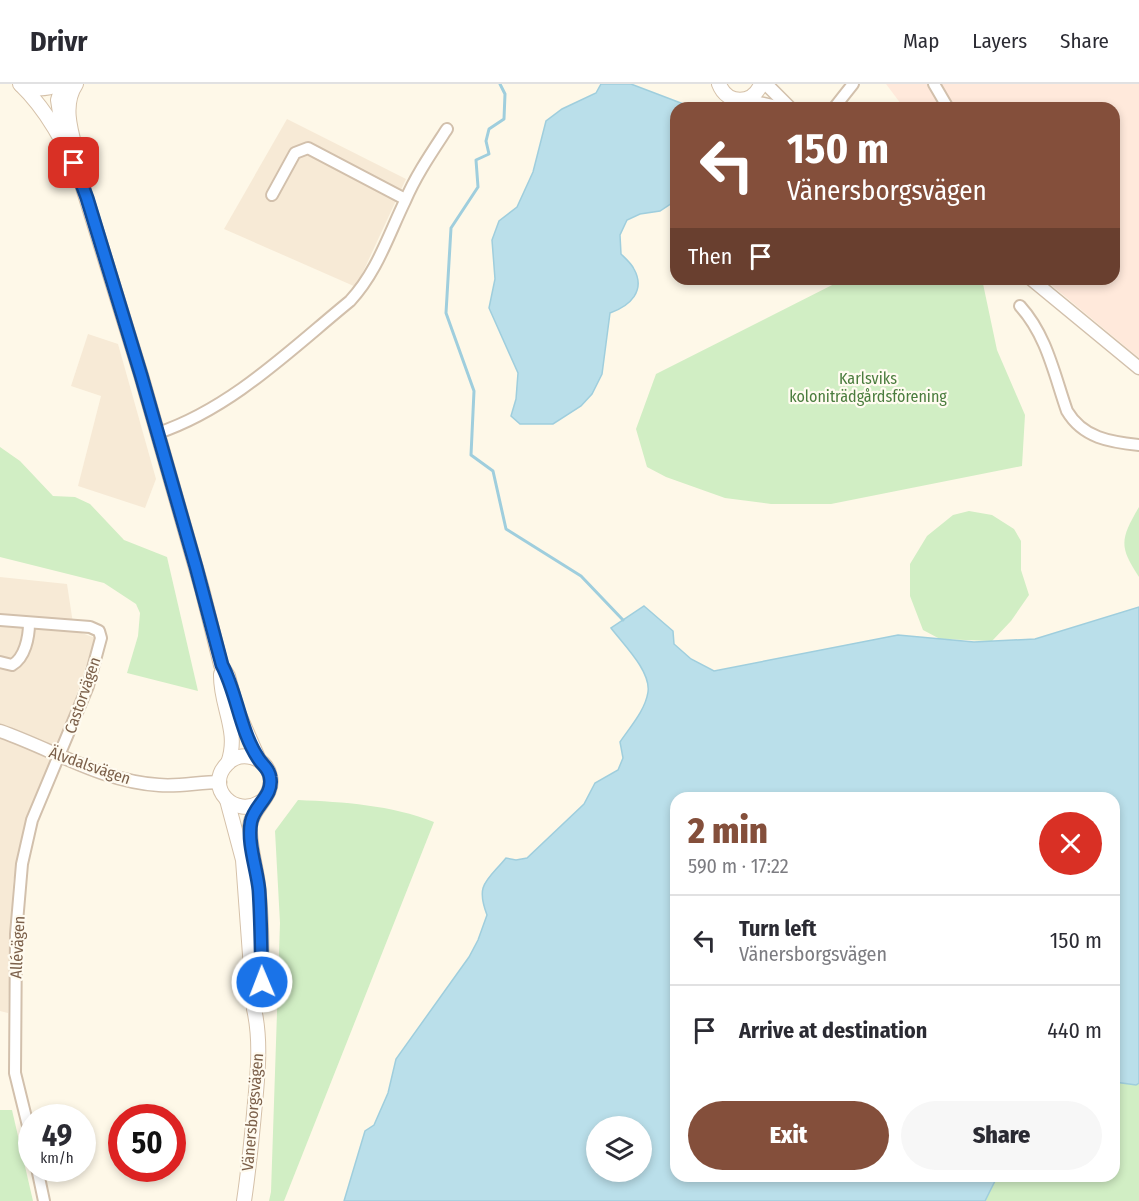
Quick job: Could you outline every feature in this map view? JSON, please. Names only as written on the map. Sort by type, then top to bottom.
[{"type":"main road","points":[[20,84],[36,89],[61,84]]},
{"type":"main road","name":"Vänersborgsvägen","points":[[20,84],[38,104],[67,149],[80,178],[158,433],[222,665],[228,676],[237,710],[259,760],[266,766],[271,778],[269,791],[256,809],[250,823],[261,920],[262,982],[258,1023],[257,1078],[244,1201]]},
{"type":"main road","name":"Vänersborgsvägen","points":[[61,84],[58,100],[59,114],[67,149]]},
{"type":"main road","points":[[76,84],[69,97],[68,112],[80,178]]},
{"type":"main road","points":[[719,84],[730,98],[745,100],[755,94],[761,84]]},
{"type":"main road","name":"Vänersborgsvägen","points":[[222,665],[220,677],[233,740],[228,763],[221,773],[219,782],[221,792],[227,800],[243,860],[258,1023]]},
{"type":"main road","points":[[228,763],[243,756],[259,760]]},
{"type":"main road","points":[[227,800],[244,807],[254,806],[262,801]]},
{"type":"street","points":[[766,84],[784,102]]},
{"type":"street","points":[[839,102],[853,84]]},
{"type":"street","points":[[934,84],[944,102]]},
{"type":"street","points":[[745,100],[754,102]]},
{"type":"street","points":[[158,433],[195,419],[234,395],[350,301],[376,266],[421,168],[447,129]]},
{"type":"street","points":[[272,195],[295,153],[308,148],[405,200]]},
{"type":"street","points":[[1038,285],[1139,368]]},
{"type":"street","points":[[1020,306],[1043,339],[1067,411],[1073,421],[1088,434],[1098,438],[1139,445]]},
{"type":"street","name":"Castorvägen","points":[[0,620],[90,627],[99,631],[101,638],[88,686],[60,756]]},
{"type":"street","points":[[0,662],[12,665],[19,661],[29,636],[29,622]]},
{"type":"street","name":"Älvdalsvägen","points":[[0,731],[123,779],[159,785],[219,782]]},
{"type":"street","name":"Allévägen","points":[[23,1104],[15,1073],[16,934],[22,864],[32,820],[60,756]]},
{"type":"street","points":[[40,1182],[44,1201]]},
{"type":"shaded area","points":[[886,84],[1139,84],[1139,358],[1051,285],[1120,285],[1120,102],[900,102]]},
{"type":"shaded area","points":[[287,119],[406,179],[356,287],[224,229]]},
{"type":"shaded area","points":[[88,334],[118,344],[156,479],[145,508],[78,486],[101,396],[71,386]]},
{"type":"shaded area","points":[[0,577],[67,584],[74,630],[95,638],[71,712],[26,822],[13,882],[8,1013],[0,1011]]},
{"type":"green space","name":"Karlsviks koloniträdgårdsförening","points":[[832,285],[983,285],[997,350],[1025,415],[1022,466],[831,504],[771,504],[725,498],[666,477],[647,467],[636,429],[656,374]]},
{"type":"green space","points":[[0,447],[20,461],[53,496],[75,497],[90,504],[124,540],[167,557],[198,691],[127,673],[138,636],[140,613],[136,604],[104,583],[0,557]]},
{"type":"green space","points":[[1139,507],[1139,577],[1128,557],[1124,542],[1128,527]]},
{"type":"green space","points":[[969,511],[992,515],[1014,529],[1021,541],[1021,570],[1029,595],[1011,621],[992,641],[940,639],[923,630],[910,596],[910,564],[927,536],[953,515]]},
{"type":"green space","points":[[298,800],[350,803],[384,808],[434,822],[284,1201],[269,1201],[280,923],[275,831]]},
{"type":"green space","points":[[1120,1083],[1136,1085],[1139,1083],[1139,1201],[985,1201],[994,1182],[1120,1182]]},
{"type":"green space","points":[[0,1110],[12,1110],[18,1136],[18,1182],[29,1182],[33,1201],[0,1201]]},
{"type":"water","points":[[601,84],[631,84],[678,102],[670,102],[670,204],[660,211],[640,214],[627,220],[620,235],[621,254],[634,269],[638,284],[637,291],[630,302],[610,313],[602,374],[592,394],[581,406],[553,424],[520,424],[511,416],[516,399],[518,373],[489,308],[495,279],[492,240],[499,221],[517,207],[533,172],[546,121],[562,109],[596,93]]},
{"type":"water","points":[[644,606],[673,631],[674,644],[691,659],[714,671],[898,635],[974,642],[1035,639],[1139,607],[1139,1083],[1136,1085],[1120,1083],[1120,792],[670,792],[670,1182],[994,1182],[985,1201],[344,1201],[365,1131],[374,1125],[388,1093],[396,1059],[469,957],[478,940],[487,915],[482,896],[488,878],[506,858],[516,860],[527,858],[584,804],[595,783],[618,770],[623,758],[620,742],[637,719],[648,692],[648,684],[641,667],[611,628]]},
{"type":"waterway","points":[[500,84],[505,94],[504,119],[489,129],[486,141],[489,154],[476,160],[478,187],[451,228],[446,313],[474,391],[471,455],[493,471],[506,529],[581,576],[623,620]]},
{"type":"route","points":[[74,163],[87,198],[141,375],[222,665],[228,676],[237,710],[259,760],[266,766],[270,775],[269,791],[256,809],[250,823],[250,838],[259,889],[262,982]]}]
